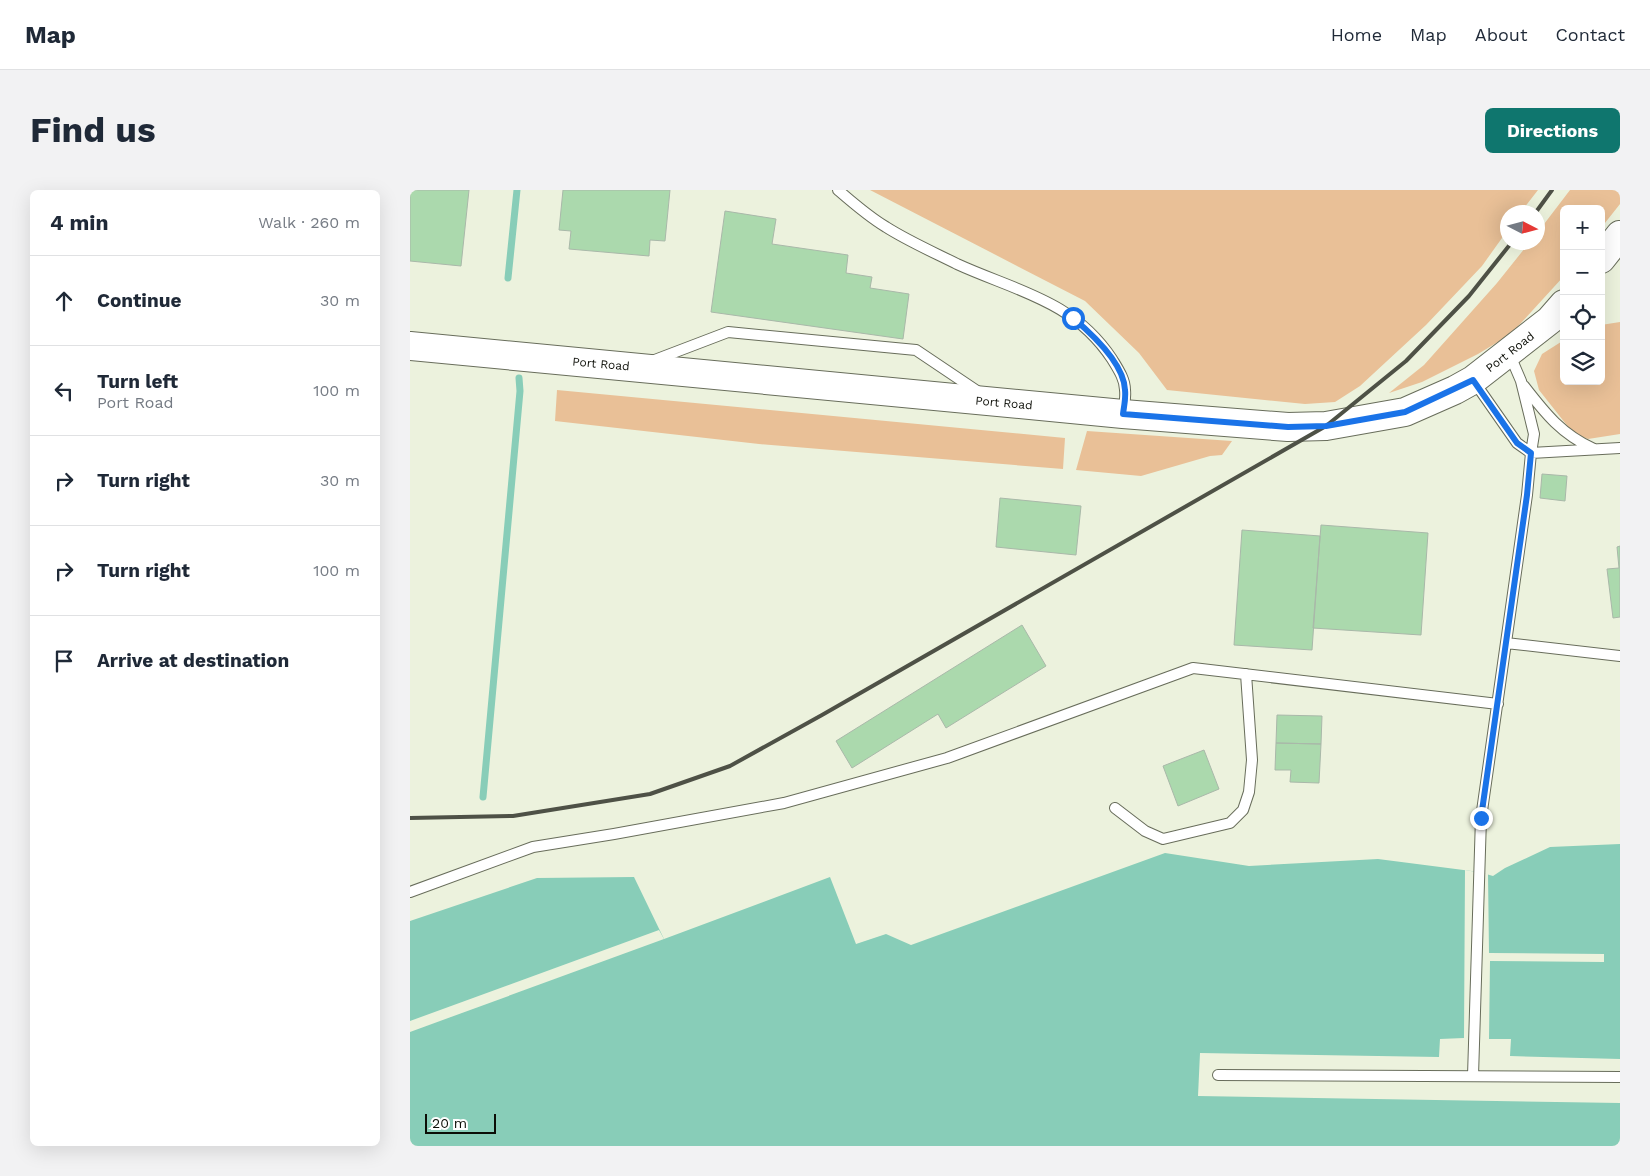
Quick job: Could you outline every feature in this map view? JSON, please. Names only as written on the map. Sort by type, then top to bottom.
[{"type":"main road","name":"Port Road","points":[[410,346],[1123,414],[1288,427],[1326,426],[1405,412],[1473,380],[1550,320],[1560,309]]},
{"type":"lane","points":[[838,190],[886,227],[958,264],[1053,304],[1073,318],[1091,333],[1106,350],[1123,378],[1126,390],[1123,414]]},
{"type":"lane","points":[[635,367],[728,332],[916,350],[992,402]]},
{"type":"lane","points":[[1473,1076],[1481,818],[1534,434],[1521,381],[1509,352]]},
{"type":"lane","points":[[1473,380],[1517,443],[1531,453],[1620,448]]},
{"type":"lane","points":[[1521,381],[1547,416],[1566,434],[1594,449]]},
{"type":"lane","points":[[1506,644],[1620,656]]},
{"type":"lane","points":[[410,892],[533,847],[624,833],[784,803],[947,758],[1193,668],[1498,704]]},
{"type":"lane","points":[[1115,808],[1144,831],[1164,839],[1230,823],[1243,810],[1249,792],[1252,768],[1246,674]]},
{"type":"lane","points":[[1218,1075],[1620,1077]]},
{"type":"shaded area","points":[[870,190],[1538,190],[1526,205],[1500,205],[1500,241],[1482,266],[1426,325],[1360,386],[1335,402],[1305,404],[1167,390],[1139,353],[1085,301]]},
{"type":"shaded area","points":[[1570,190],[1620,190],[1620,204],[1605,223],[1605,205],[1560,205],[1560,280],[1511,334],[1478,354],[1422,382],[1389,393],[1424,365],[1497,283],[1523,250],[1545,250],[1545,223]]},
{"type":"shaded area","points":[[1620,322],[1620,434],[1588,439],[1573,433],[1539,390],[1534,371],[1542,354],[1560,343],[1560,385],[1605,385],[1605,324]]},
{"type":"shaded area","points":[[557,390],[1065,438],[1063,469],[759,444],[555,421]]},
{"type":"shaded area","points":[[1087,431],[1232,441],[1222,455],[1210,456],[1141,476],[1076,470]]},
{"type":"water","points":[[1620,844],[1620,1146],[410,1146],[410,921],[537,878],[634,877],[664,939],[830,877],[856,944],[886,934],[911,945],[1165,853],[1249,866],[1378,859],[1479,872],[1493,876],[1505,868],[1550,847]]},
{"type":"pier","points":[[1465,870],[1488,874],[1489,953],[1604,954],[1604,962],[1490,961],[1489,1039],[1511,1039],[1510,1056],[1620,1059],[1620,1103],[1198,1096],[1200,1053],[1439,1057],[1440,1039],[1464,1038]]},
{"type":"pier","points":[[659,930],[664,939],[410,1032],[410,1021]]},
{"type":"building","points":[[410,190],[469,190],[461,266],[410,261]]},
{"type":"building","points":[[563,190],[670,190],[665,241],[650,240],[649,256],[569,249],[571,231],[559,230]]},
{"type":"building","points":[[725,211],[776,219],[772,244],[848,255],[846,273],[872,277],[870,288],[909,294],[903,339],[711,312]]},
{"type":"building","points":[[1542,474],[1567,476],[1565,501],[1540,498]]},
{"type":"building","points":[[1000,498],[1081,506],[1076,555],[996,547]]},
{"type":"building","points":[[1321,525],[1428,533],[1421,635],[1313,628]]},
{"type":"building","points":[[1242,530],[1320,536],[1312,650],[1234,645]]},
{"type":"building","points":[[1620,546],[1620,617],[1613,618],[1607,569],[1619,568],[1617,547]]},
{"type":"building","points":[[1022,625],[1046,666],[946,728],[938,714],[852,768],[836,741]]},
{"type":"building","points":[[1277,715],[1322,716],[1321,744],[1276,743]]},
{"type":"building","points":[[1276,743],[1321,744],[1319,783],[1290,782],[1291,770],[1275,770]]},
{"type":"building","points":[[1204,750],[1219,789],[1178,806],[1163,766]]},
{"type":"waterway","points":[[508,278],[517,190]]},
{"type":"waterway","points":[[483,797],[520,391],[519,378]]},
{"type":"railway","points":[[1541,205],[1552,190]]},
{"type":"railway","points":[[410,818],[513,816],[650,794],[730,766],[1326,426],[1406,361],[1469,296],[1506,250]]},
{"type":"route","points":[[1073,318],[1091,333],[1118,368],[1126,390],[1123,414],[1288,427],[1326,426],[1405,412],[1473,380],[1517,443],[1531,453],[1527,495],[1481,818]]}]
